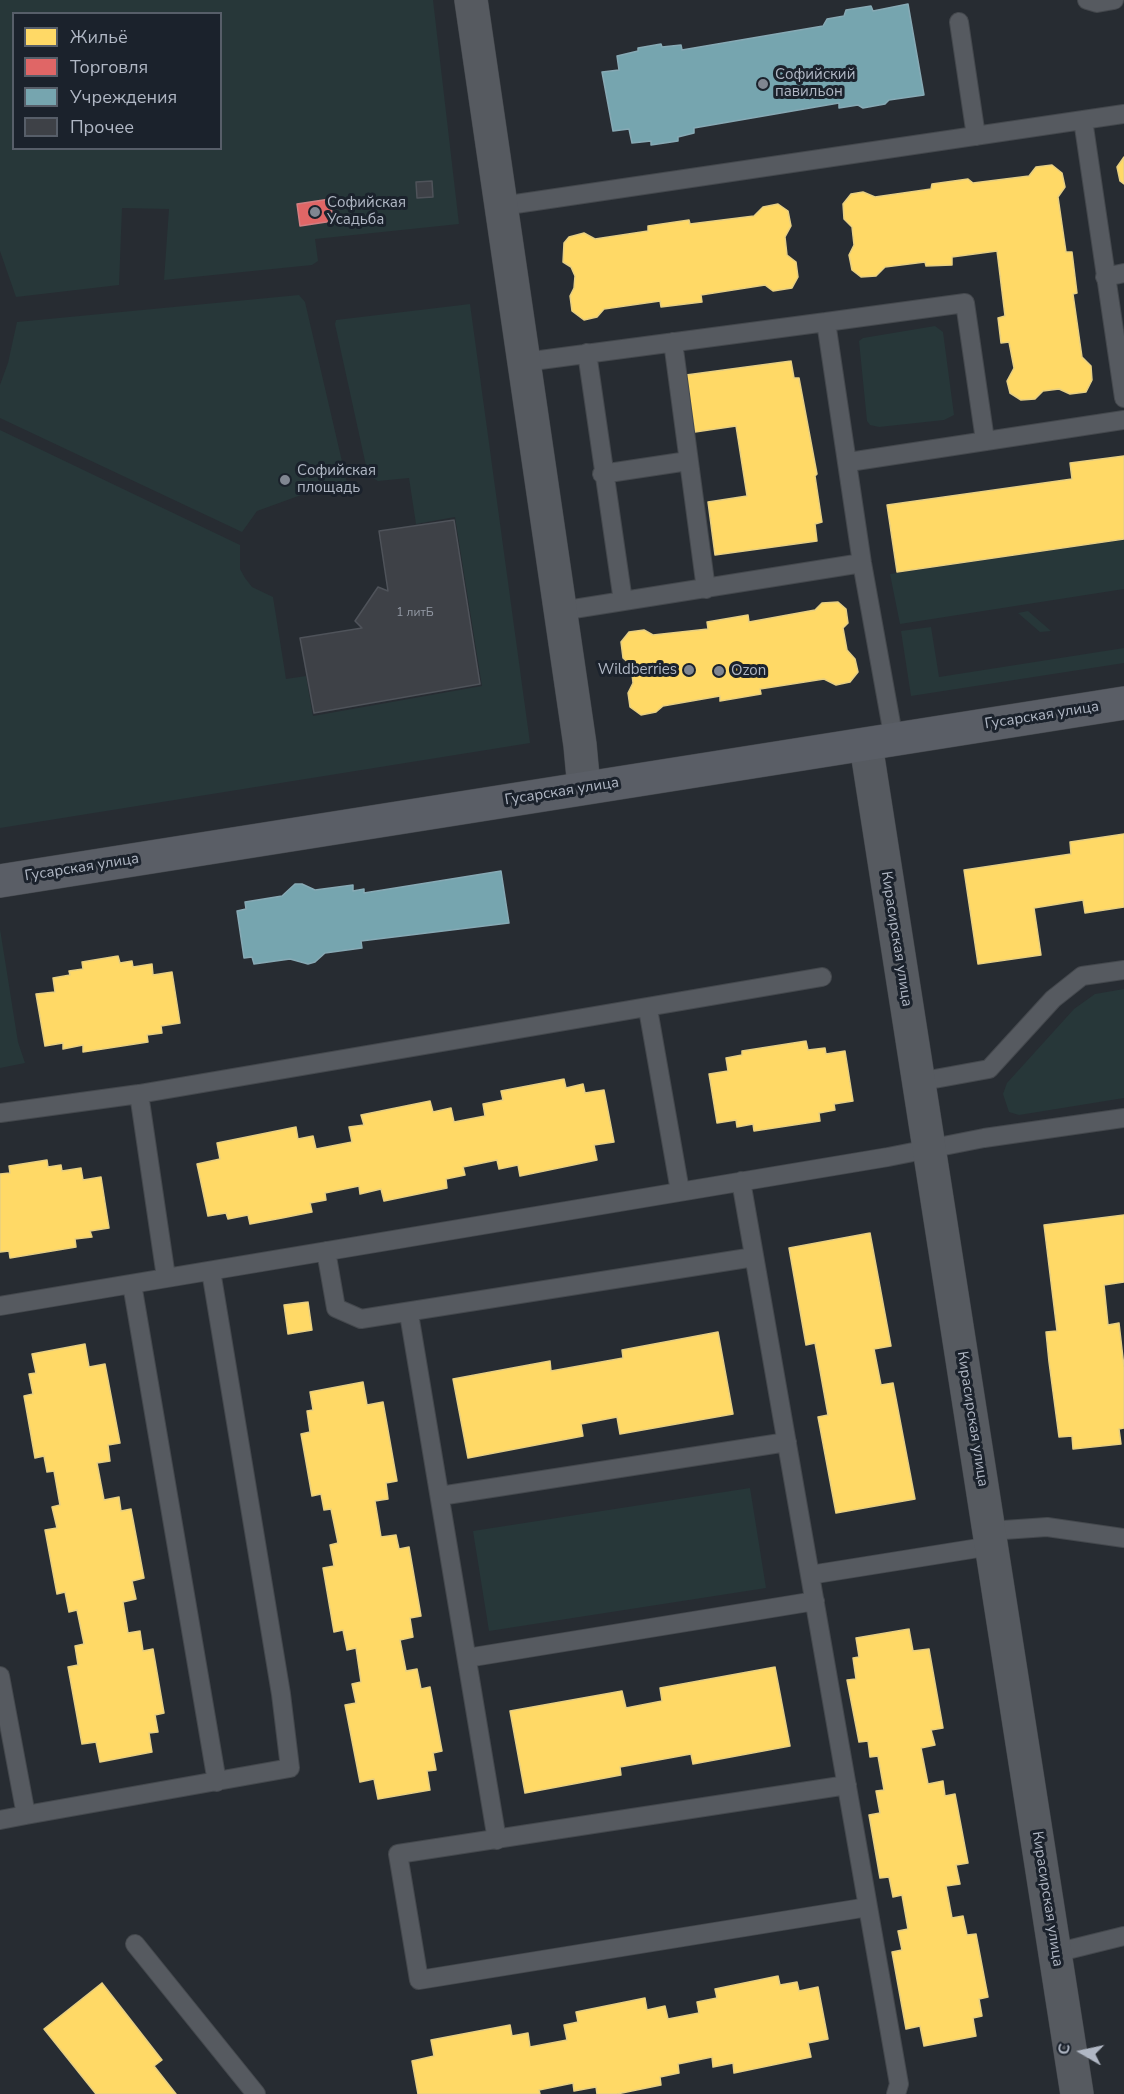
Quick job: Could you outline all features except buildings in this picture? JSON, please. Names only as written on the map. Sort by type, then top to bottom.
[{"type":"street","points":[[471,0],[561,611],[584,788]]},
{"type":"street","name":"Гусарская улица","points":[[0,881],[1124,703]]},
{"type":"street","name":"Кирасирская улица","points":[[880,742],[918,1082],[1077,2094]]},
{"type":"lane","points":[[1087,0],[1097,3],[1114,0]]},
{"type":"lane","points":[[959,22],[976,136]]},
{"type":"lane","points":[[502,206],[1124,114]]},
{"type":"lane","points":[[1083,120],[1124,398]]},
{"type":"lane","points":[[1105,277],[1124,273]]},
{"type":"lane","points":[[525,362],[964,303],[985,441]]},
{"type":"lane","points":[[826,322],[849,462],[862,563],[880,742]]},
{"type":"lane","points":[[674,342],[706,589]]},
{"type":"lane","points":[[587,353],[602,474],[622,601]]},
{"type":"lane","points":[[849,462],[1124,420]]},
{"type":"lane","points":[[602,474],[688,461]]},
{"type":"lane","points":[[561,611],[862,563]]},
{"type":"lane","points":[[918,1082],[989,1069],[1053,999],[1082,976],[1124,970]]},
{"type":"lane","points":[[0,1113],[139,1094],[822,978]]},
{"type":"lane","points":[[648,1009],[680,1191]]},
{"type":"lane","points":[[139,1094],[166,1277]]},
{"type":"lane","points":[[0,1306],[929,1148],[1124,1118]]},
{"type":"lane","points":[[741,1181],[899,2084],[896,2094]]},
{"type":"lane","points":[[326,1251],[336,1308],[362,1319],[409,1314],[754,1257]]},
{"type":"lane","points":[[0,1820],[290,1768],[281,1694],[211,1271]]},
{"type":"lane","points":[[132,1284],[218,1782]]},
{"type":"lane","points":[[409,1314],[497,1839]]},
{"type":"lane","points":[[440,1496],[787,1442]]},
{"type":"lane","points":[[810,1575],[1047,1527],[1124,1538]]},
{"type":"lane","points":[[467,1658],[815,1601]]},
{"type":"lane","points":[[0,1676],[26,1815]]},
{"type":"lane","points":[[847,1785],[398,1854],[419,1980],[868,1907]]},
{"type":"lane","points":[[1055,1953],[1124,1936]]},
{"type":"lane","points":[[135,1944],[256,2094]]},
{"type":"shaded area","points":[[0,0],[433,0],[459,224],[315,239],[318,261],[312,265],[164,280],[169,209],[122,208],[119,285],[16,297],[0,251]]},
{"type":"shaded area","points":[[299,295],[305,302],[347,483],[301,495],[257,511],[242,532],[0,418],[0,385],[8,363],[17,322]]},
{"type":"shaded area","points":[[470,304],[530,743],[0,828],[0,430],[240,545],[240,569],[245,578],[252,587],[273,597],[286,679],[306,676],[313,716],[482,686],[455,517],[416,524],[409,478],[378,481],[368,475],[335,324],[336,320]]},
{"type":"shaded area","points":[[935,326],[943,332],[954,415],[944,420],[879,427],[870,425],[867,421],[859,341],[863,338]]},
{"type":"shaded area","points":[[1124,540],[1124,589],[900,624],[890,574]]},
{"type":"shaded area","points":[[1028,611],[1051,631],[1040,632],[1018,613]]},
{"type":"shaded area","points":[[931,627],[939,677],[1124,648],[1124,663],[911,696],[901,631]]},
{"type":"shaded area","points":[[0,929],[18,1042],[25,1063],[0,1068]]},
{"type":"shaded area","points":[[1124,989],[1124,1098],[1019,1115],[1009,1112],[1003,1094],[1007,1083],[1074,1009],[1095,994]]},
{"type":"shaded area","points":[[750,1488],[766,1588],[489,1631],[473,1531]]},
{"type":"place","name":"Софийский павильон","points":[[763,84]]},
{"type":"place","name":"Софийская Усадьба","points":[[315,212]]},
{"type":"place","name":"Софийская площадь","points":[[285,480]]},
{"type":"place","name":"Wildberries","points":[[689,670]]},
{"type":"place","name":"Ozon","points":[[719,671]]}]
